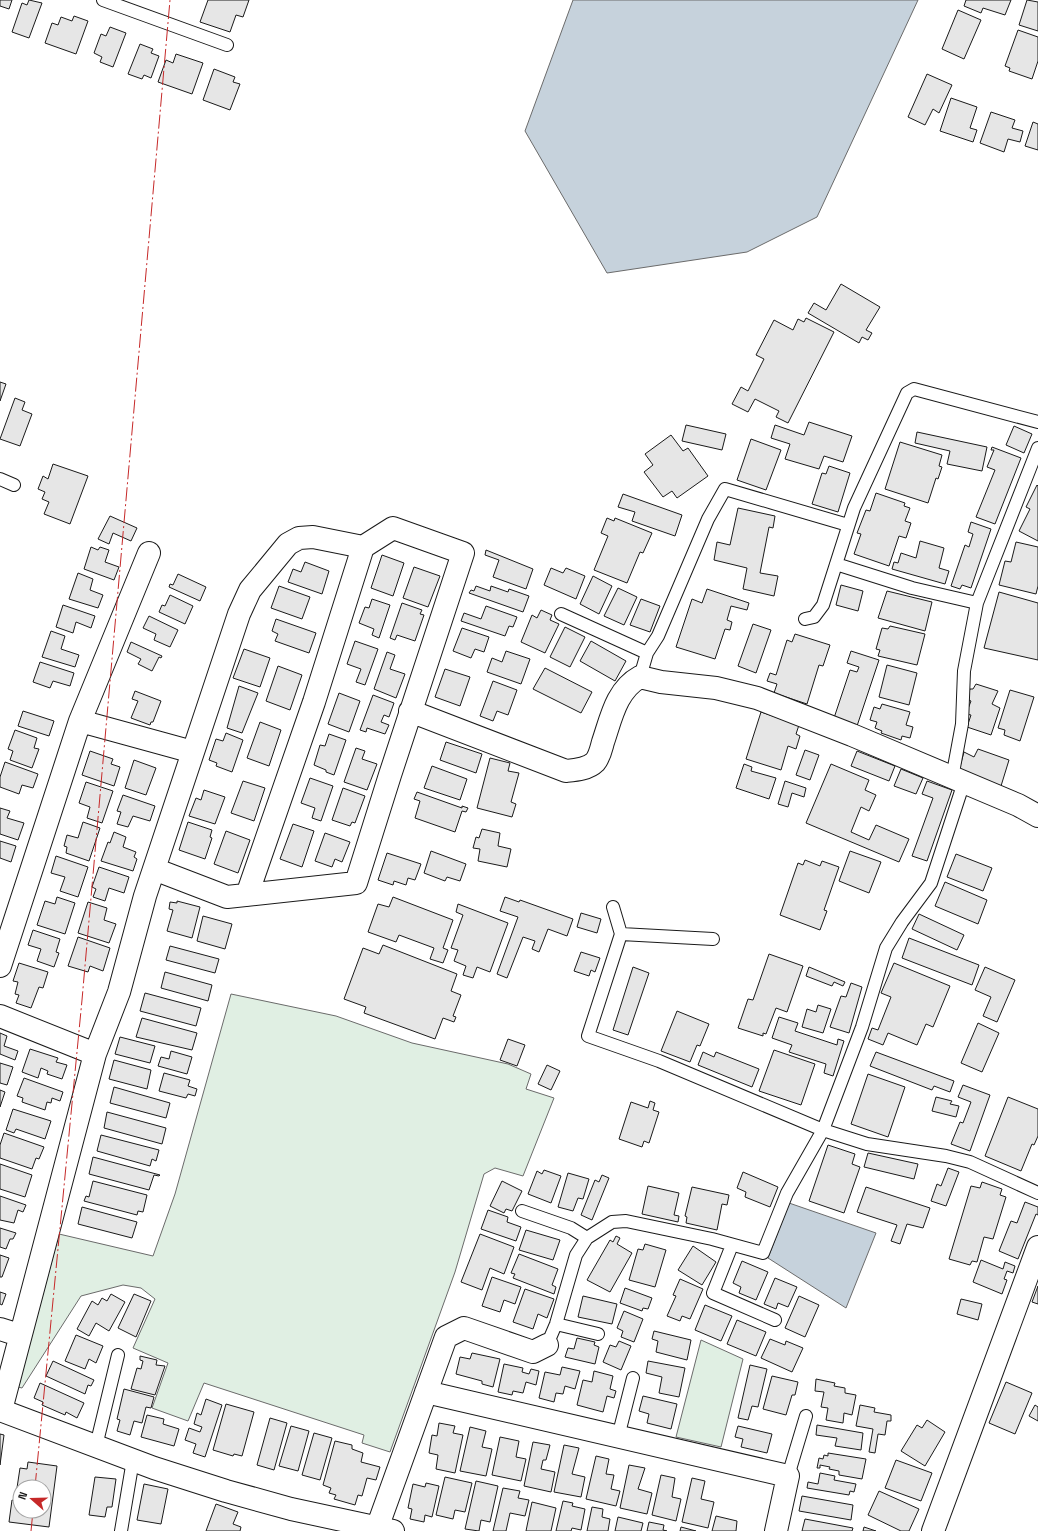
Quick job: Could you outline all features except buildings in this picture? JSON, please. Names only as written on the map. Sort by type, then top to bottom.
[{"type":"street","points":[[154,869],[227,897],[247,895],[356,883],[410,711],[463,553],[394,528],[363,547],[314,702],[247,895]]},
{"type":"street","points":[[363,547],[313,537],[299,538],[288,544],[250,590],[238,614],[145,896],[119,992],[95,1054],[10,1332],[0,1410],[134,1460],[226,1491],[291,1509],[382,1530],[426,1392],[446,1337],[464,1328],[533,1352],[547,1345]]},
{"type":"street","points":[[0,966],[80,721],[149,553]]},
{"type":"street","points":[[410,711],[566,771],[579,770],[594,762],[600,754],[622,693],[640,677],[661,682],[716,688],[757,698],[852,735],[1018,804],[1038,816]]},
{"type":"street","points":[[80,721],[193,752]]},
{"type":"street","points":[[0,1016],[95,1054]]},
{"type":"street","points":[[933,1531],[1038,1247]]},
{"type":"street","points":[[426,1392],[788,1476],[776,1531]]},
{"type":"lane","points":[[103,0],[227,45]]},
{"type":"lane","points":[[805,619],[814,617],[823,605],[854,508],[907,393],[914,389],[1038,422]]},
{"type":"lane","points":[[547,1345],[556,1324],[576,1255],[587,1238],[612,1222],[626,1221],[732,1244],[763,1253],[787,1193],[823,1130],[862,1027],[886,948],[902,922],[931,882],[958,780],[964,672],[977,604],[1038,448]]},
{"type":"lane","points":[[0,479],[14,485]]},
{"type":"lane","points":[[640,677],[647,653],[658,636],[708,519],[725,489],[848,525]]},
{"type":"lane","points":[[836,564],[912,588],[977,604]]},
{"type":"lane","points":[[561,614],[647,653]]},
{"type":"lane","points":[[613,907],[621,934],[588,1036],[659,1061],[823,1130],[868,1144],[946,1156],[970,1162],[1038,1193]]},
{"type":"lane","points":[[621,934],[713,939]]},
{"type":"lane","points":[[522,1211],[571,1228],[587,1238]]},
{"type":"lane","points":[[732,1244],[713,1293],[776,1320]]},
{"type":"lane","points":[[556,1324],[598,1334]]},
{"type":"lane","points":[[96,1446],[118,1355]]},
{"type":"lane","points":[[618,1437],[633,1378]]},
{"type":"lane","points":[[788,1476],[806,1416]]},
{"type":"lane","points":[[121,1531],[134,1460]]},
{"type":"green space","points":[[231,994],[336,1016],[412,1043],[508,1064],[531,1074],[526,1089],[554,1098],[523,1176],[495,1168],[484,1174],[455,1272],[390,1452],[362,1443],[364,1435],[204,1383],[188,1421],[152,1408],[168,1363],[133,1348],[155,1299],[141,1288],[123,1285],[81,1296],[22,1388],[18,1387],[59,1234],[153,1256],[175,1194]]},
{"type":"green space","points":[[701,1340],[743,1359],[721,1447],[676,1437]]},
{"type":"shaded area","points":[[573,0],[918,0],[817,217],[747,252],[607,273],[525,131]]},
{"type":"shaded area","points":[[789,1203],[876,1233],[846,1308],[768,1258]]},
{"type":"power","points":[[36,1479],[82,1000],[170,0]]},
{"type":"power","points":[[31,1531],[32,1519]]}]
